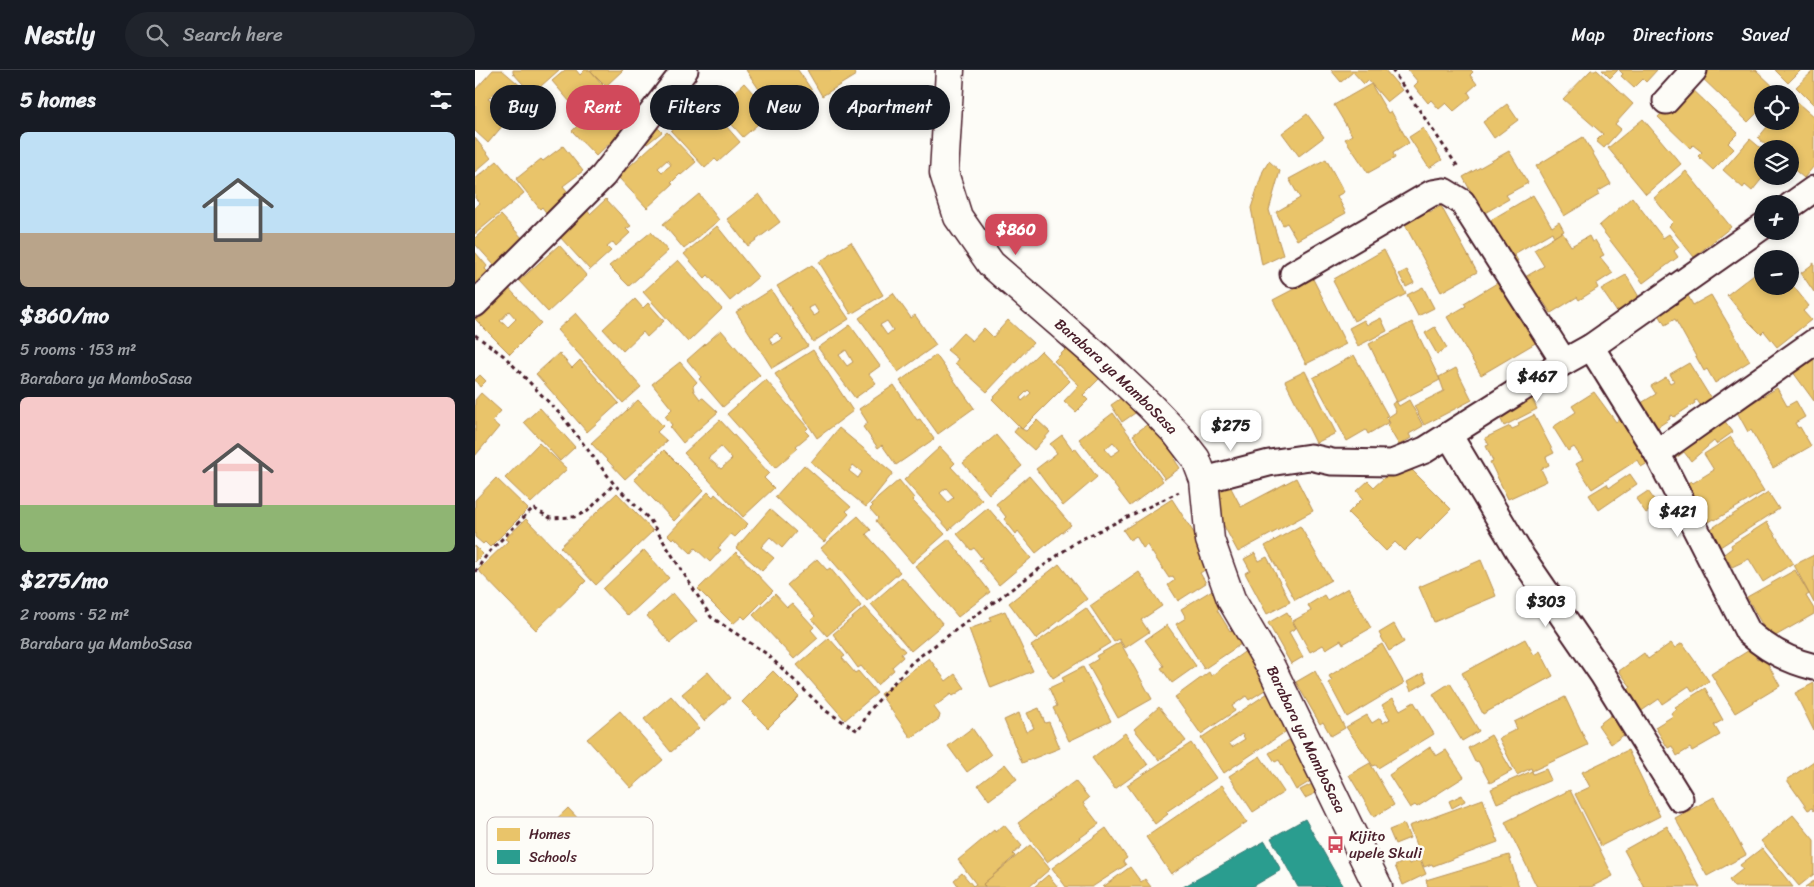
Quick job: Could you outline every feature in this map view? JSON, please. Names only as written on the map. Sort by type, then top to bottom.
[{"type":"street","points":[[475,304],[603,176],[685,70]]},
{"type":"street","name":"Barabara ya MamboSasa","points":[[950,70],[944,173],[958,217],[991,264],[1097,356],[1176,433],[1196,459],[1204,480],[1210,540],[1231,599],[1271,667],[1378,887]]},
{"type":"street","points":[[1666,101],[1694,70]]},
{"type":"street","points":[[1799,200],[1814,190]]},
{"type":"street","points":[[1293,274],[1432,193],[1444,191],[1462,202],[1564,362]]},
{"type":"street","points":[[1204,480],[1269,463],[1310,457],[1332,462],[1392,463],[1425,450],[1591,347],[1754,232]]},
{"type":"street","points":[[1657,453],[1814,342]]},
{"type":"street","points":[[1591,347],[1657,453],[1748,632],[1764,646],[1793,662],[1814,667]]},
{"type":"street","points":[[1449,435],[1522,557],[1603,675],[1680,799]]},
{"type":"path","points":[[1392,70],[1458,167],[1444,191]]},
{"type":"path","points":[[475,335],[504,356],[562,416],[614,484],[650,520],[711,617],[767,654],[826,711],[858,731],[870,710],[912,662],[1075,542],[1204,480]]},
{"type":"path","points":[[475,572],[488,553],[533,508],[550,518],[574,517],[588,511],[614,484]]},
{"type":"building: Homes","points":[[493,70],[502,70],[520,85],[490,85],[490,97],[488,99],[490,100],[490,130],[499,130],[488,143],[475,131],[475,90]]},
{"type":"building: Homes","points":[[513,70],[559,70],[542,85],[524,85],[513,73]]},
{"type":"building: Homes","points":[[565,70],[576,70],[580,75],[585,70],[590,70],[603,85],[566,85],[566,97],[552,81]]},
{"type":"building: Homes","points":[[590,70],[623,70],[607,85]]},
{"type":"building: Homes","points":[[746,70],[798,70],[808,85],[756,85]]},
{"type":"building: Homes","points":[[807,70],[853,70],[856,75],[840,85],[829,85],[829,92],[822,96],[819,91],[819,85],[816,85]]},
{"type":"building: Homes","points":[[1331,70],[1385,70],[1402,90],[1387,102],[1368,80],[1364,84],[1353,72],[1341,82]]},
{"type":"building: Homes","points":[[1408,70],[1471,70],[1473,72],[1470,75],[1477,84],[1468,92],[1471,97],[1454,111],[1446,103],[1439,109],[1431,100],[1428,103],[1414,86],[1418,82]]},
{"type":"building: Homes","points":[[1591,70],[1597,70],[1633,104],[1615,124],[1621,129],[1604,148],[1596,141],[1603,134],[1563,99]]},
{"type":"building: Homes","points":[[1602,70],[1618,70],[1610,78]]},
{"type":"building: Homes","points":[[1619,70],[1657,70],[1646,82],[1643,79],[1634,88],[1621,76],[1623,74]]},
{"type":"building: Homes","points":[[1702,70],[1756,70],[1772,85],[1754,85],[1754,116],[1748,122],[1698,74]]},
{"type":"building: Homes","points":[[1775,70],[1801,70],[1788,83]]},
{"type":"building: Homes","points":[[1814,70],[1814,105],[1799,90],[1798,85]]},
{"type":"building: Homes","points":[[744,83],[749,89],[749,130],[751,130],[743,137],[737,130],[739,130],[739,88]]},
{"type":"building: Homes","points":[[1371,84],[1388,113],[1391,111],[1409,143],[1393,153],[1395,158],[1368,173],[1345,139],[1352,135],[1334,105]]},
{"type":"building: Homes","points":[[1688,85],[1738,133],[1728,143],[1734,149],[1713,170],[1698,156],[1702,152],[1693,145],[1690,148],[1658,117]]},
{"type":"building: Homes","points":[[1507,104],[1518,120],[1494,138],[1483,122]]},
{"type":"building: Homes","points":[[1799,104],[1814,117],[1814,166],[1804,178],[1799,174],[1799,140],[1760,140],[1758,138],[1765,130],[1799,130]]},
{"type":"building: Homes","points":[[1307,114],[1324,137],[1299,156],[1282,133]]},
{"type":"building: Homes","points":[[1643,119],[1681,164],[1646,194],[1608,148]]},
{"type":"building: Homes","points":[[650,124],[650,130],[660,130],[662,132],[647,144],[639,135]]},
{"type":"building: Homes","points":[[1423,128],[1442,160],[1429,168],[1409,137]]},
{"type":"building: Homes","points":[[573,130],[623,130],[596,156]]},
{"type":"building: Homes","points":[[729,130],[740,142],[718,162],[715,159],[705,168],[671,131]]},
{"type":"building: Homes","points":[[667,132],[696,162],[680,174],[671,183],[673,184],[647,208],[618,177]],"holes":[[[667,160],[671,165],[662,172],[658,168]]]},
{"type":"building: Homes","points":[[1583,137],[1611,184],[1597,192],[1599,195],[1564,216],[1536,166]]},
{"type":"building: Homes","points":[[475,138],[491,158],[475,172]]},
{"type":"building: Homes","points":[[1750,139],[1754,142],[1754,185],[1757,185],[1752,191],[1745,185],[1743,188],[1723,170]]},
{"type":"building: Homes","points":[[563,146],[583,171],[563,186],[571,196],[548,215],[542,207],[540,209],[516,179],[541,159],[543,161]]},
{"type":"building: Homes","points":[[1509,151],[1528,183],[1506,195],[1509,199],[1483,214],[1463,177]]},
{"type":"building: Homes","points":[[1326,159],[1344,192],[1337,196],[1346,213],[1297,240],[1287,223],[1283,225],[1276,212],[1300,198],[1289,179]]},
{"type":"building: Homes","points":[[497,161],[524,193],[475,234],[475,207],[480,203],[475,198],[475,179]]},
{"type":"building: Homes","points":[[1269,161],[1280,171],[1269,210],[1283,255],[1262,265],[1251,208],[1263,171]]},
{"type":"building: Homes","points":[[1686,171],[1731,227],[1694,257],[1669,226],[1673,222],[1654,198]]},
{"type":"building: Homes","points":[[699,194],[719,220],[684,249],[663,224]]},
{"type":"building: Homes","points":[[759,194],[780,222],[748,246],[727,219]]},
{"type":"building: Homes","points":[[1533,195],[1552,227],[1559,222],[1564,231],[1554,237],[1552,232],[1514,254],[1518,261],[1508,266],[1484,224]]},
{"type":"building: Homes","points":[[1632,197],[1663,238],[1669,234],[1679,247],[1674,251],[1678,257],[1643,283],[1599,226]]},
{"type":"building: Homes","points":[[606,199],[631,226],[626,229],[630,233],[616,246],[613,242],[607,247],[611,251],[590,270],[559,236],[587,210],[590,214]]},
{"type":"building: Homes","points":[[1441,206],[1477,272],[1441,292],[1404,223],[1428,210],[1430,212]]},
{"type":"building: Homes","points":[[501,215],[524,240],[495,266],[475,244],[475,238]]},
{"type":"building: Homes","points":[[717,226],[758,277],[730,301],[708,275],[705,278],[684,254]]},
{"type":"building: Homes","points":[[651,232],[668,251],[629,286],[609,266]]},
{"type":"building: Homes","points":[[1562,232],[1571,246],[1589,236],[1592,242],[1595,240],[1604,255],[1600,257],[1613,273],[1596,284],[1598,288],[1579,300],[1577,297],[1551,313],[1543,301],[1540,303],[1525,277],[1544,266],[1534,250]]},
{"type":"building: Homes","points":[[851,242],[883,295],[851,314],[819,262]]},
{"type":"building: Homes","points":[[559,245],[587,276],[548,312],[519,281]]},
{"type":"building: Homes","points":[[1384,250],[1406,294],[1354,321],[1333,281]]},
{"type":"building: Homes","points":[[475,252],[487,266],[485,269],[489,273],[475,286]]},
{"type":"building: Homes","points":[[678,260],[722,309],[688,342],[643,292]]},
{"type":"building: Homes","points":[[1814,263],[1814,292],[1801,273]]},
{"type":"building: Homes","points":[[812,265],[849,319],[813,342],[777,286]],"holes":[[[814,305],[819,313],[814,316],[808,308]]]},
{"type":"building: Homes","points":[[1407,270],[1414,283],[1406,287],[1399,274]]},
{"type":"building: Homes","points":[[1754,274],[1754,295],[1799,295],[1799,293],[1809,306],[1803,311],[1811,320],[1777,347],[1764,331],[1761,334],[1746,319],[1727,295]]},
{"type":"building: Homes","points":[[1626,275],[1642,302],[1619,315],[1601,289]]},
{"type":"building: Homes","points":[[1507,277],[1537,342],[1481,375],[1447,317],[1466,306],[1464,303]]},
{"type":"building: Homes","points":[[1313,279],[1346,344],[1306,364],[1273,300]]},
{"type":"building: Homes","points":[[503,282],[541,323],[510,354],[475,319],[475,310]],"holes":[[[509,311],[516,319],[508,327],[500,321]]]},
{"type":"building: Homes","points":[[1423,287],[1434,308],[1418,316],[1407,295]]},
{"type":"building: Homes","points":[[771,290],[808,346],[772,368],[736,312]],"holes":[[[777,333],[783,339],[773,345],[769,338]]]},
{"type":"building: Homes","points":[[1686,292],[1693,305],[1711,295],[1750,361],[1715,383],[1707,369],[1704,371],[1675,319],[1665,325],[1656,309]]},
{"type":"building: Homes","points":[[893,293],[911,318],[915,315],[936,345],[898,372],[859,318]],"holes":[[[887,321],[893,330],[887,335],[880,325]]]},
{"type":"building: Homes","points":[[635,299],[643,308],[648,303],[664,321],[647,337],[643,332],[623,351],[603,329]]},
{"type":"building: Homes","points":[[576,313],[641,387],[623,403],[557,330]]},
{"type":"building: Homes","points":[[1381,318],[1387,331],[1358,346],[1349,328],[1364,320],[1367,325]]},
{"type":"building: Homes","points":[[1008,320],[1033,343],[987,392],[955,363],[958,359],[947,350],[963,333],[972,341],[984,328],[993,337]]},
{"type":"building: Homes","points":[[1412,322],[1440,380],[1397,402],[1369,344]]},
{"type":"building: Homes","points":[[850,325],[880,366],[869,374],[876,383],[855,398],[818,348]],"holes":[[[846,350],[853,362],[847,366],[839,355]]]},
{"type":"building: Homes","points":[[1435,327],[1447,348],[1437,354],[1425,333]]},
{"type":"building: Homes","points":[[721,330],[760,375],[723,407],[699,379],[701,377],[687,360]]},
{"type":"building: Homes","points":[[1070,345],[1080,355],[1077,358],[1085,366],[1088,363],[1102,376],[1083,395],[1088,400],[1076,412],[1064,401],[1079,385],[1054,361]]},
{"type":"building: Homes","points":[[1814,349],[1814,401],[1790,368]]},
{"type":"building: Homes","points":[[813,350],[853,411],[817,438],[775,374]]},
{"type":"building: Homes","points":[[1041,351],[1070,381],[1022,429],[992,399]],"holes":[[[1028,390],[1031,393],[1022,401],[1020,398]]]},
{"type":"building: Homes","points":[[559,353],[572,368],[580,360],[619,403],[587,432],[536,374]]},
{"type":"building: Homes","points":[[936,355],[974,408],[938,434],[900,381]]},
{"type":"building: Homes","points":[[1354,355],[1388,416],[1385,417],[1389,422],[1368,434],[1366,430],[1347,441],[1313,378]]},
{"type":"building: Homes","points":[[680,362],[697,382],[693,386],[700,399],[703,398],[718,412],[683,443],[670,427],[672,425],[665,416],[672,409],[652,384]]},
{"type":"building: Homes","points":[[1689,363],[1712,400],[1701,406],[1697,400],[1694,401],[1695,403],[1674,417],[1672,415],[1669,417],[1670,419],[1653,430],[1638,405],[1656,394],[1651,386],[1666,377],[1670,383],[1674,381],[1670,374]]},
{"type":"building: Homes","points":[[1456,368],[1472,400],[1424,425],[1414,406],[1444,391],[1439,377]]},
{"type":"building: Homes","points":[[1305,371],[1336,433],[1316,443],[1285,381]]},
{"type":"building: Homes","points":[[480,375],[486,381],[480,387],[475,380]]},
{"type":"building: Homes","points":[[766,380],[808,428],[805,431],[809,435],[796,446],[798,448],[775,468],[727,414]]},
{"type":"building: Homes","points":[[894,385],[917,420],[920,419],[934,439],[896,465],[882,445],[878,448],[863,427],[868,423],[859,409]]},
{"type":"building: Homes","points":[[1777,388],[1787,406],[1796,401],[1805,417],[1795,423],[1798,428],[1800,427],[1811,446],[1773,468],[1751,430],[1748,432],[1737,412]]},
{"type":"building: Homes","points":[[1529,392],[1537,409],[1504,426],[1496,409]]},
{"type":"building: Homes","points":[[1594,392],[1616,422],[1620,419],[1648,463],[1641,467],[1637,460],[1592,489],[1576,464],[1583,460],[1574,447],[1568,451],[1553,427],[1576,412],[1572,406]]},
{"type":"building: Homes","points":[[481,393],[501,411],[492,421],[499,427],[475,456],[475,400]]},
{"type":"building: Homes","points":[[1127,394],[1138,411],[1122,422],[1111,405]]},
{"type":"building: Homes","points":[[638,400],[663,426],[657,432],[667,441],[625,479],[591,443]]},
{"type":"building: Homes","points":[[1409,400],[1423,426],[1409,434],[1411,438],[1399,445],[1387,425],[1390,423],[1387,418],[1396,412],[1392,404],[1396,401],[1399,406]]},
{"type":"building: Homes","points":[[540,408],[575,447],[560,461],[524,422]]},
{"type":"building: Homes","points":[[1113,413],[1163,481],[1130,506],[1079,439]],"holes":[[[1113,442],[1120,450],[1111,456],[1105,449]]]},
{"type":"building: Homes","points":[[1534,415],[1554,453],[1546,457],[1549,465],[1541,469],[1547,481],[1508,499],[1490,462],[1493,461],[1486,446],[1489,445],[1485,438],[1510,426],[1512,429],[1519,426],[1518,423]]},
{"type":"building: Homes","points":[[1720,415],[1733,432],[1716,444],[1714,441],[1691,461],[1684,452],[1669,463],[1665,457]]},
{"type":"building: Homes","points":[[720,420],[769,473],[764,478],[774,488],[743,517],[684,453]],"holes":[[[721,447],[732,459],[721,469],[708,458]]]},
{"type":"building: Homes","points":[[1037,420],[1050,432],[1034,450],[1014,432],[1018,427],[1026,431]]},
{"type":"building: Homes","points":[[1152,421],[1177,456],[1174,459],[1180,468],[1165,479],[1133,435]]},
{"type":"building: Homes","points":[[839,428],[893,473],[866,507],[811,462]],"holes":[[[853,465],[862,472],[858,478],[849,471]]]},
{"type":"building: Homes","points":[[996,435],[1022,466],[989,494],[963,463]]},
{"type":"building: Homes","points":[[1062,435],[1073,450],[1075,448],[1097,477],[1063,506],[1036,469],[1057,453],[1050,444]]},
{"type":"building: Homes","points":[[1731,437],[1764,491],[1704,525],[1681,487],[1691,481],[1693,483],[1714,470],[1704,454]]},
{"type":"building: Homes","points":[[539,443],[567,469],[531,503],[505,478]]},
{"type":"building: Homes","points":[[940,447],[955,463],[951,467],[982,500],[949,530],[904,480]],"holes":[[[946,488],[954,497],[948,502],[940,493]]]},
{"type":"building: Homes","points":[[664,450],[704,490],[674,521],[634,479]]},
{"type":"building: Homes","points":[[1403,461],[1451,509],[1420,540],[1417,538],[1404,551],[1395,542],[1386,551],[1348,513],[1363,498],[1357,491],[1368,481],[1374,487]]},
{"type":"building: Homes","points":[[804,465],[851,507],[846,511],[849,514],[824,542],[775,497]]},
{"type":"building: Homes","points":[[1630,474],[1637,484],[1599,510],[1589,495],[1607,484],[1609,488]]},
{"type":"building: Homes","points":[[1029,476],[1071,525],[1036,553],[1018,531],[1016,534],[1004,519],[1006,517],[996,504]]},
{"type":"building: Homes","points":[[496,478],[528,509],[490,547],[475,537],[475,500]]},
{"type":"building: Homes","points":[[1296,478],[1313,511],[1238,552],[1216,511],[1212,496],[1230,486],[1241,507]]},
{"type":"building: Homes","points":[[899,480],[914,498],[912,500],[945,534],[912,563],[876,521],[878,518],[870,509],[873,506],[871,504]]},
{"type":"building: Homes","points":[[1648,491],[1658,505],[1646,513],[1636,499]]},
{"type":"building: Homes","points":[[708,492],[713,497],[715,494],[748,524],[735,537],[731,534],[718,548],[721,550],[710,562],[695,548],[691,553],[674,537],[672,539],[668,535]]},
{"type":"building: Homes","points":[[1768,492],[1779,509],[1717,549],[1706,532]]},
{"type":"building: Homes","points":[[617,493],[653,531],[596,585],[560,547]]},
{"type":"building: Homes","points":[[1172,499],[1214,564],[1200,573],[1206,583],[1178,601],[1168,585],[1175,580],[1173,576],[1169,578],[1147,545],[1143,548],[1136,536],[1130,540],[1123,530]]},
{"type":"building: Homes","points":[[988,508],[1031,558],[999,585],[979,560],[982,558],[974,548],[971,550],[957,534]]},
{"type":"building: Homes","points":[[770,509],[796,532],[782,548],[770,537],[761,547],[774,558],[762,571],[736,548]]},
{"type":"building: Homes","points":[[858,516],[871,530],[866,534],[900,572],[867,601],[821,548]]},
{"type":"building: Homes","points":[[526,519],[586,581],[536,630],[478,570],[508,541],[505,539]]},
{"type":"building: Homes","points":[[1767,522],[1793,563],[1763,582],[1749,559],[1732,567],[1724,554],[1732,548],[1731,545]]},
{"type":"building: Homes","points":[[1300,526],[1331,580],[1295,600],[1265,546]]},
{"type":"building: Homes","points":[[949,539],[990,592],[958,617],[915,566]]},
{"type":"building: Homes","points":[[475,546],[483,554],[475,562]]},
{"type":"building: Homes","points":[[644,550],[669,578],[628,616],[603,589]]},
{"type":"building: Homes","points":[[736,552],[773,591],[745,619],[742,616],[733,624],[698,589]]},
{"type":"building: Homes","points":[[1255,553],[1259,561],[1267,557],[1290,602],[1267,614],[1245,573],[1250,570],[1244,559]]},
{"type":"building: Homes","points":[[1814,555],[1814,603],[1794,565]]},
{"type":"building: Homes","points":[[817,559],[827,570],[830,568],[861,606],[827,636],[812,619],[815,616],[787,585]]},
{"type":"building: Homes","points":[[1481,560],[1496,596],[1434,622],[1419,587]]},
{"type":"building: Homes","points":[[1059,564],[1087,599],[1036,639],[1009,603]]},
{"type":"building: Homes","points":[[1795,570],[1809,594],[1806,596],[1814,609],[1814,614],[1770,639],[1747,597]]},
{"type":"building: Homes","points":[[1139,572],[1162,606],[1141,620],[1149,632],[1125,648],[1119,639],[1114,642],[1090,606]]},
{"type":"building: Homes","points":[[902,577],[943,624],[911,651],[871,604]]},
{"type":"building: Homes","points":[[1219,586],[1229,603],[1217,610],[1230,631],[1236,627],[1244,642],[1204,669],[1176,624],[1186,618],[1181,609]]},
{"type":"building: Homes","points":[[1348,588],[1371,628],[1343,644],[1341,640],[1326,649],[1323,645],[1310,652],[1293,621],[1311,611],[1308,605],[1324,595],[1327,600]]},
{"type":"building: Homes","points":[[673,593],[697,621],[670,643],[647,616]]},
{"type":"building: Homes","points":[[775,594],[787,607],[792,603],[814,627],[811,630],[818,638],[794,659],[753,615]]},
{"type":"building: Homes","points":[[865,607],[905,651],[901,654],[903,657],[892,667],[894,670],[877,685],[861,666],[858,668],[833,634]]},
{"type":"building: Homes","points":[[1086,608],[1110,643],[1053,678],[1031,646]]},
{"type":"building: Homes","points":[[1005,611],[1033,671],[991,688],[969,629],[991,621],[989,617]]},
{"type":"building: Homes","points":[[1287,612],[1296,628],[1289,632],[1303,657],[1291,664],[1268,623]]},
{"type":"building: Homes","points":[[1394,624],[1404,642],[1389,651],[1379,633]]},
{"type":"building: Homes","points":[[1167,625],[1196,666],[1172,683],[1161,668],[1164,666],[1145,640]]},
{"type":"building: Homes","points":[[829,638],[845,656],[842,658],[855,673],[858,671],[877,693],[845,720],[797,665]]},
{"type":"building: Homes","points":[[1525,639],[1534,655],[1540,651],[1553,676],[1483,714],[1462,673]]},
{"type":"building: Homes","points":[[1120,642],[1152,699],[1118,718],[1088,665],[1098,659],[1096,656]]},
{"type":"building: Homes","points":[[1671,643],[1675,648],[1682,643],[1709,681],[1693,692],[1689,686],[1662,704],[1659,699],[1640,712],[1625,691],[1631,687],[1619,671],[1644,653],[1648,659]]},
{"type":"building: Homes","points":[[1382,644],[1404,683],[1347,717],[1329,683],[1332,681],[1329,676]]},
{"type":"building: Homes","points":[[1751,649],[1757,659],[1763,655],[1780,686],[1735,713],[1711,674]]},
{"type":"building: Homes","points":[[1247,650],[1255,661],[1251,663],[1268,688],[1249,700],[1246,696],[1232,706],[1235,711],[1201,734],[1175,697],[1209,672],[1211,676]]},
{"type":"building: Homes","points":[[929,658],[946,681],[955,674],[965,688],[953,696],[951,694],[934,707],[940,715],[939,719],[911,738],[880,694]]},
{"type":"building: Homes","points":[[1083,667],[1111,721],[1069,741],[1053,708],[1057,706],[1049,688],[1064,681],[1062,678]]},
{"type":"building: Homes","points":[[773,671],[799,697],[768,728],[742,702]]},
{"type":"building: Homes","points":[[1315,671],[1345,728],[1331,736],[1323,722],[1320,724],[1296,682]]},
{"type":"building: Homes","points":[[708,672],[730,698],[704,721],[682,694]]},
{"type":"building: Homes","points":[[1423,673],[1427,682],[1411,691],[1407,682]]},
{"type":"building: Homes","points":[[1450,683],[1479,731],[1462,741],[1433,694]]},
{"type":"building: Homes","points":[[1814,683],[1814,731],[1795,693]]},
{"type":"building: Homes","points":[[1705,688],[1723,720],[1714,725],[1720,735],[1692,751],[1690,748],[1677,756],[1672,746],[1668,748],[1655,727],[1673,716],[1671,713],[1677,709],[1675,707]]},
{"type":"building: Homes","points":[[1271,691],[1282,718],[1280,719],[1288,730],[1224,773],[1201,738]],"holes":[[[1242,734],[1245,739],[1232,747],[1229,743]]]},
{"type":"building: Homes","points":[[671,696],[699,728],[671,752],[644,719]]},
{"type":"building: Homes","points":[[1565,697],[1588,745],[1532,771],[1531,768],[1517,775],[1499,738],[1517,729],[1514,722]]},
{"type":"building: Homes","points":[[1393,698],[1400,710],[1414,702],[1434,734],[1378,768],[1376,765],[1373,766],[1346,727],[1367,715],[1372,723],[1380,718],[1383,723],[1390,719],[1382,705]]},
{"type":"building: Homes","points":[[1159,707],[1186,741],[1159,760],[1134,729]]},
{"type":"building: Homes","points":[[1039,708],[1045,723],[1049,722],[1060,748],[1022,763],[1004,720],[1019,713],[1026,732],[1034,728],[1027,713]]},
{"type":"building: Homes","points":[[620,711],[663,760],[631,788],[587,739]]},
{"type":"building: Homes","points":[[1614,713],[1628,732],[1611,744],[1598,725]]},
{"type":"building: Homes","points":[[972,728],[991,755],[967,772],[948,746]]},
{"type":"building: Homes","points":[[1125,733],[1148,765],[1115,789],[1092,758]]},
{"type":"building: Homes","points":[[1491,735],[1512,771],[1490,783],[1478,761],[1475,762],[1468,748]]},
{"type":"building: Homes","points":[[1289,740],[1295,749],[1298,747],[1314,779],[1296,790],[1279,760],[1275,762],[1269,753]]},
{"type":"building: Homes","points":[[1191,743],[1216,778],[1166,812],[1168,814],[1155,824],[1127,785]]},
{"type":"building: Homes","points":[[1430,747],[1436,756],[1446,750],[1464,777],[1417,807],[1415,805],[1410,808],[1389,775]]},
{"type":"building: Homes","points":[[1628,750],[1660,816],[1601,846],[1575,794],[1590,787],[1582,772]]},
{"type":"building: Homes","points":[[1260,756],[1284,792],[1253,812],[1229,776]]},
{"type":"building: Homes","points":[[1814,761],[1814,811],[1812,808],[1808,810],[1787,780]]},
{"type":"building: Homes","points":[[1370,763],[1394,805],[1374,817],[1349,775]]},
{"type":"building: Homes","points":[[1005,764],[1017,779],[989,800],[978,785]]},
{"type":"building: Homes","points":[[1546,769],[1551,780],[1497,803],[1491,789],[1532,771],[1533,774]]},
{"type":"building: Homes","points":[[1075,781],[1089,798],[1083,803],[1099,824],[1047,862],[1018,823]]},
{"type":"building: Homes","points":[[1314,783],[1318,792],[1305,798],[1300,790]]},
{"type":"building: Homes","points":[[1222,785],[1247,822],[1171,874],[1146,837]]},
{"type":"building: Homes","points":[[1570,790],[1613,876],[1591,887],[1537,887],[1505,822]]},
{"type":"building: Homes","points":[[1462,795],[1465,801],[1452,808],[1449,801]]},
{"type":"building: Homes","points":[[1714,797],[1746,855],[1707,876],[1675,818]]},
{"type":"building: Homes","points":[[1483,799],[1498,842],[1433,866],[1432,864],[1424,867],[1409,826]]},
{"type":"building: Homes","points":[[568,808],[576,817],[559,817]]},
{"type":"building: Homes","points":[[1793,815],[1814,840],[1814,874],[1799,886],[1761,841]]},
{"type":"building: Homes","points":[[1404,824],[1410,838],[1395,844],[1389,830]]},
{"type":"building: Homes","points":[[1004,825],[1022,846],[1013,854],[1015,856],[983,884],[985,887],[959,887],[954,880],[962,873],[973,886],[976,884],[958,860],[994,830],[995,832]]},
{"type":"building: Homes","points":[[1667,826],[1700,887],[1644,887],[1624,850]]},
{"type":"building: Homes","points":[[1106,828],[1127,858],[1123,861],[1126,865],[1092,887],[1066,887],[1052,868]]},
{"type":"building: Homes","points":[[1030,845],[1050,869],[1029,887],[986,887],[983,884]]},
{"type":"building: Homes","points":[[1762,848],[1793,887],[1734,887],[1729,880],[1743,869],[1740,865]]},
{"type":"building: Homes","points":[[1509,855],[1519,887],[1428,887],[1426,880]]},
{"type":"building: Homes","points":[[1408,860],[1409,864],[1420,860],[1426,874],[1403,885],[1395,866]]},
{"type":"building: Homes","points":[[1130,867],[1141,882],[1145,879],[1151,887],[1103,887]]},
{"type":"building: Homes","points":[[1048,875],[1058,887],[1034,887]]},
{"type":"building: Homes","points":[[1814,881],[1814,887],[1805,887]]},
{"type":"building: Schools","points":[[1305,819],[1343,887],[1298,887],[1271,838]]},
{"type":"building: Schools","points":[[1265,841],[1281,870],[1252,887],[1183,887]]},
{"type":"place","name":"Kijito upele Skuli","points":[[1335,845]]}]
